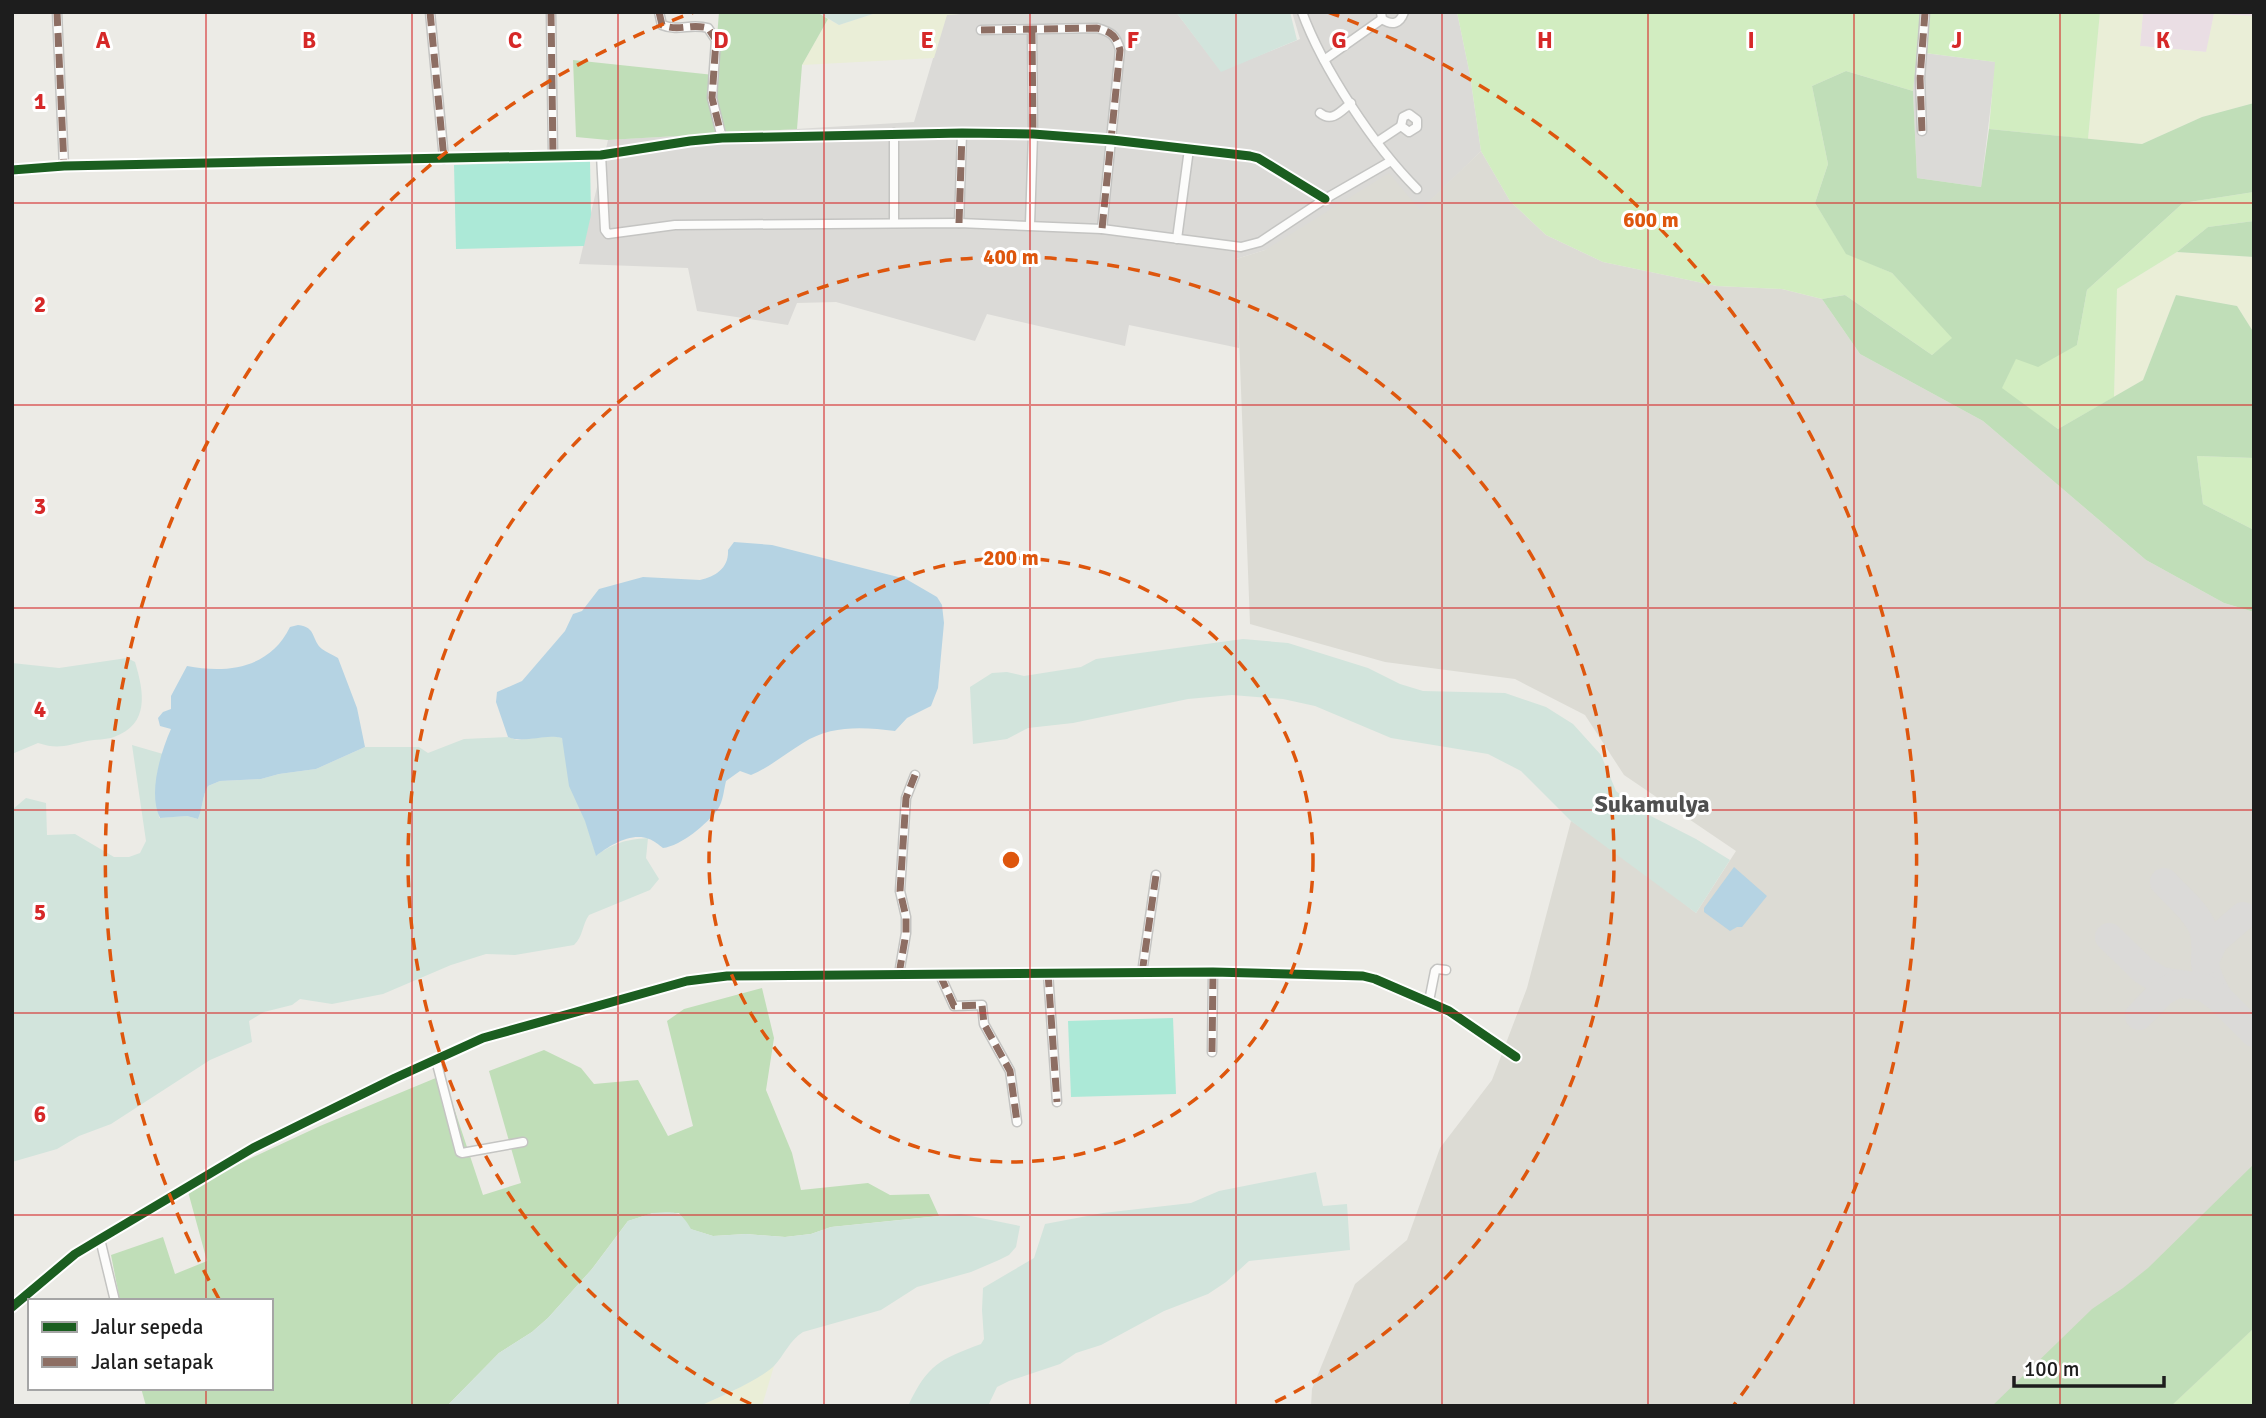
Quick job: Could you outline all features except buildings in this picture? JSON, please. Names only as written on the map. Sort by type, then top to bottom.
[{"type":"street","points":[[57,12],[64,166]]},
{"type":"street","points":[[430,12],[444,159]]},
{"type":"street","points":[[551,12],[553,156]]},
{"type":"street","points":[[659,12],[662,25],[674,29],[696,24],[708,28],[716,40],[712,98],[722,138]]},
{"type":"street","points":[[1302,12],[1324,60],[1351,103],[1391,161],[1417,189]]},
{"type":"street","points":[[1324,60],[1382,15],[1388,23],[1395,23],[1401,19],[1404,12]]},
{"type":"street","points":[[1922,131],[1920,78],[1925,12]]},
{"type":"street","points":[[981,30],[1097,28],[1110,31],[1117,38],[1120,50],[1101,229]]},
{"type":"street","points":[[1030,224],[1032,30]]},
{"type":"street","points":[[1320,113],[1326,118],[1332,118],[1351,103]]},
{"type":"street","points":[[1377,142],[1401,127]]},
{"type":"street","points":[[12,170],[64,166],[601,155],[722,138],[961,132],[1112,140],[1258,158],[1325,199]]},
{"type":"street","points":[[959,223],[961,132]]},
{"type":"street","points":[[894,133],[894,222]]},
{"type":"street","points":[[1177,239],[1189,149]]},
{"type":"street","points":[[601,155],[605,230],[608,234],[675,225],[894,222],[1030,224],[1101,229],[1241,247],[1251,246],[1391,161]]},
{"type":"street","points":[[899,974],[906,933],[906,917],[900,891],[906,798],[915,775]]},
{"type":"street","points":[[1142,973],[1156,876]]},
{"type":"street","points":[[1429,1002],[1435,971],[1446,970]]},
{"type":"street","points":[[1212,1052],[1213,972]]},
{"type":"street","points":[[12,1307],[75,1254],[253,1148],[483,1038],[687,981],[727,976],[899,974],[1213,972],[1363,976],[1449,1011],[1516,1057]]},
{"type":"street","points":[[1048,973],[1057,1102]]},
{"type":"street","points":[[940,975],[954,1006],[982,1005],[985,1024],[1010,1071],[1017,1122]]},
{"type":"street","points":[[436,1060],[460,1152],[523,1142]]},
{"type":"street","points":[[100,1238],[115,1299]]},
{"type":"shaded area","points":[[817,12],[879,12],[839,25]]},
{"type":"shaded area","points":[[986,12],[1176,12],[1221,71],[1300,39],[1292,12],[1457,12],[1481,151],[1420,211],[1236,259],[1239,348],[1129,325],[1125,346],[987,314],[975,341],[836,302],[797,303],[788,325],[697,311],[688,268],[579,264],[608,140],[914,122],[946,15]]},
{"type":"shaded area","points":[[1176,12],[1290,12],[1297,40],[1221,72]]},
{"type":"shaded area","points":[[2143,12],[2254,12],[2254,16],[2214,14],[2207,52],[2140,46]]},
{"type":"shaded area","points":[[1916,52],[1996,62],[1981,187],[1917,178],[1913,91]]},
{"type":"shaded area","points":[[1481,151],[1510,201],[1546,235],[1603,262],[1717,286],[1782,289],[1822,299],[1860,354],[1983,421],[2146,560],[2224,603],[2254,612],[2254,1406],[1311,1406],[1312,1389],[1355,1284],[1407,1240],[1440,1148],[1492,1080],[1527,988],[1571,821],[1619,852],[1696,913],[1736,851],[1624,775],[1585,715],[1515,679],[1385,662],[1250,624],[1236,259],[1265,250],[1389,173],[1420,210]]},
{"type":"shaded area","points":[[1243,639],[1288,643],[1368,668],[1400,684],[1423,691],[1505,693],[1546,707],[1573,724],[1601,755],[1616,791],[1639,810],[1730,860],[1696,913],[1571,821],[1521,771],[1488,754],[1391,738],[1315,706],[1283,699],[1232,695],[1188,699],[1073,723],[1028,728],[1007,739],[973,744],[970,687],[992,673],[1007,672],[1024,676],[1081,667],[1096,659]]},
{"type":"shaded area","points":[[127,658],[135,662],[142,695],[139,715],[126,731],[111,738],[63,746],[38,743],[12,754],[12,663],[59,668]]},
{"type":"shaded area","points":[[553,736],[562,738],[596,855],[620,843],[648,838],[646,858],[659,879],[650,890],[589,915],[574,945],[515,955],[486,954],[451,965],[383,994],[332,1004],[300,999],[292,1005],[264,1012],[249,1021],[252,1042],[210,1060],[111,1124],[79,1136],[57,1149],[12,1162],[12,810],[26,798],[46,803],[47,835],[75,834],[114,857],[129,857],[140,853],[146,841],[132,745],[163,754],[157,774],[159,818],[187,816],[198,819],[208,786],[220,781],[261,779],[316,769],[365,747],[419,747],[428,753],[464,739],[508,737],[517,740]]},
{"type":"shaded area","points":[[1316,1172],[1323,1206],[1347,1204],[1350,1250],[1249,1261],[1208,1294],[1164,1311],[1101,1345],[1076,1353],[1060,1364],[997,1387],[988,1406],[908,1406],[922,1381],[936,1365],[981,1344],[984,1339],[983,1288],[1034,1258],[1045,1224],[1103,1213],[1191,1203],[1219,1191]]},
{"type":"shaded area","points":[[653,1213],[676,1213],[691,1229],[713,1236],[746,1234],[785,1237],[811,1234],[831,1227],[961,1214],[1020,1226],[1016,1247],[1009,1255],[971,1272],[917,1287],[881,1310],[803,1332],[767,1372],[700,1406],[447,1406],[499,1353],[548,1318],[592,1269],[628,1221]]},
{"type":"green space","points":[[719,12],[817,12],[828,19],[802,65],[797,129],[608,140],[576,137],[573,60],[714,75]]},
{"type":"green space","points":[[879,12],[986,12],[947,15],[934,58],[802,65],[828,19],[839,25]]},
{"type":"green space","points":[[1457,12],[2100,12],[2088,139],[1989,129],[1995,62],[1917,52],[1913,91],[1846,71],[1812,86],[1828,164],[1815,203],[1846,253],[1892,273],[1953,338],[1932,355],[1845,295],[1822,299],[1782,289],[1717,286],[1603,262],[1546,235],[1510,201],[1481,151]]},
{"type":"green space","points":[[2100,12],[2143,12],[2140,46],[2206,52],[2214,14],[2254,16],[2254,103],[2202,117],[2142,144],[2088,139]]},
{"type":"green space","points":[[1846,71],[1913,91],[1917,178],[1981,187],[1989,129],[2142,144],[2202,117],[2254,103],[2254,192],[2183,203],[2087,290],[2077,345],[2038,367],[2016,359],[2002,388],[2058,429],[2143,380],[2176,295],[2237,306],[2254,333],[2254,458],[2197,456],[2203,504],[2254,530],[2254,612],[2224,603],[2146,560],[1983,421],[1860,354],[1822,299],[1845,295],[1932,355],[1952,338],[1892,273],[1846,254],[1815,203],[1828,164],[1812,86]]},
{"type":"green space","points":[[590,160],[591,215],[584,246],[456,249],[454,165]]},
{"type":"green space","points":[[2254,192],[2254,221],[2208,227],[2177,252],[2117,289],[2114,397],[2058,429],[2001,389],[2016,358],[2077,345],[2087,290],[2183,203]]},
{"type":"green space","points":[[2254,221],[2254,257],[2177,252],[2208,227]]},
{"type":"green space","points":[[2177,252],[2254,257],[2254,333],[2237,306],[2176,295],[2143,380],[2114,397],[2117,289]]},
{"type":"green space","points":[[2197,456],[2254,458],[2254,530],[2203,504]]},
{"type":"green space","points":[[762,988],[774,1038],[766,1090],[792,1153],[801,1190],[868,1183],[890,1195],[929,1194],[939,1216],[831,1227],[811,1234],[785,1237],[746,1234],[713,1236],[690,1229],[679,1213],[653,1213],[628,1221],[592,1269],[548,1318],[499,1353],[447,1406],[146,1406],[142,1390],[273,1390],[273,1299],[120,1299],[111,1255],[163,1237],[175,1274],[207,1261],[187,1188],[320,1126],[443,1075],[483,1195],[521,1183],[489,1071],[544,1050],[581,1068],[594,1084],[638,1080],[668,1136],[693,1126],[667,1021],[684,1009]]},
{"type":"green space","points":[[1173,1018],[1176,1094],[1071,1097],[1068,1021]]},
{"type":"green space","points":[[2254,1164],[2254,1328],[2171,1406],[1992,1406],[2092,1309],[2148,1268]]},
{"type":"green space","points":[[2254,1328],[2254,1406],[2171,1406]]},
{"type":"green space","points":[[774,1366],[762,1406],[700,1406],[735,1390]]},
{"type":"water","points":[[734,542],[772,545],[906,579],[937,597],[942,605],[944,623],[938,688],[931,706],[907,718],[895,731],[859,728],[836,730],[814,737],[751,775],[740,771],[726,781],[721,803],[713,815],[678,843],[663,848],[651,840],[635,837],[614,844],[596,856],[585,821],[569,786],[562,738],[508,737],[496,702],[497,692],[522,681],[565,631],[573,614],[582,611],[599,589],[643,577],[706,578],[724,566],[728,550]]},
{"type":"water","points":[[298,625],[308,628],[322,649],[338,658],[357,708],[365,747],[316,769],[261,779],[220,781],[208,786],[198,819],[187,816],[160,818],[155,786],[171,729],[160,726],[158,718],[171,709],[171,696],[187,666],[218,669],[246,665],[271,652],[282,641],[290,627]]},
{"type":"water","points":[[1734,867],[1767,896],[1742,927],[1730,931],[1704,912],[1704,908]]},
{"type":"taxiway","points":[[2164,882],[2200,922],[2205,942],[2207,971],[2219,998]]},
{"type":"taxiway","points":[[2205,961],[2214,941],[2243,916]]},
{"type":"taxiway","points":[[2109,937],[2143,970],[2161,981],[2203,987],[2219,998],[2254,1033]]},
{"type":"taxiway","points":[[2139,1016],[2162,992],[2177,984]]},
{"type":"marked path","points":[[57,12],[64,166]]},
{"type":"marked path","points":[[430,12],[444,159]]},
{"type":"marked path","points":[[551,12],[553,156]]},
{"type":"marked path","points":[[659,12],[662,25],[674,28],[708,28],[716,40],[712,98],[722,138]]},
{"type":"marked path","points":[[1922,131],[1920,78],[1925,12]]},
{"type":"marked path","points":[[981,30],[1097,28],[1109,33],[1117,41],[1120,50],[1102,229]]},
{"type":"marked path","points":[[1032,30],[1033,134]]},
{"type":"marked path","points":[[959,223],[962,133]]},
{"type":"marked path","points":[[899,974],[906,933],[906,917],[900,891],[906,798],[915,775]]},
{"type":"marked path","points":[[1142,973],[1156,875]]},
{"type":"marked path","points":[[1212,1052],[1213,972]]},
{"type":"marked path","points":[[1048,973],[1057,1102]]},
{"type":"marked path","points":[[940,975],[954,1006],[982,1005],[984,1024],[1010,1071],[1017,1122]]},
{"type":"cycle path","points":[[12,170],[64,166],[601,155],[722,138],[1033,134],[1250,156],[1258,158],[1325,199]]},
{"type":"cycle path","points":[[12,1307],[75,1254],[100,1239],[253,1148],[395,1078],[483,1038],[687,981],[727,976],[1213,972],[1363,976],[1449,1011],[1516,1057]]},
{"type":"district","name":"Sukamulya","points":[[1652,804]]}]
